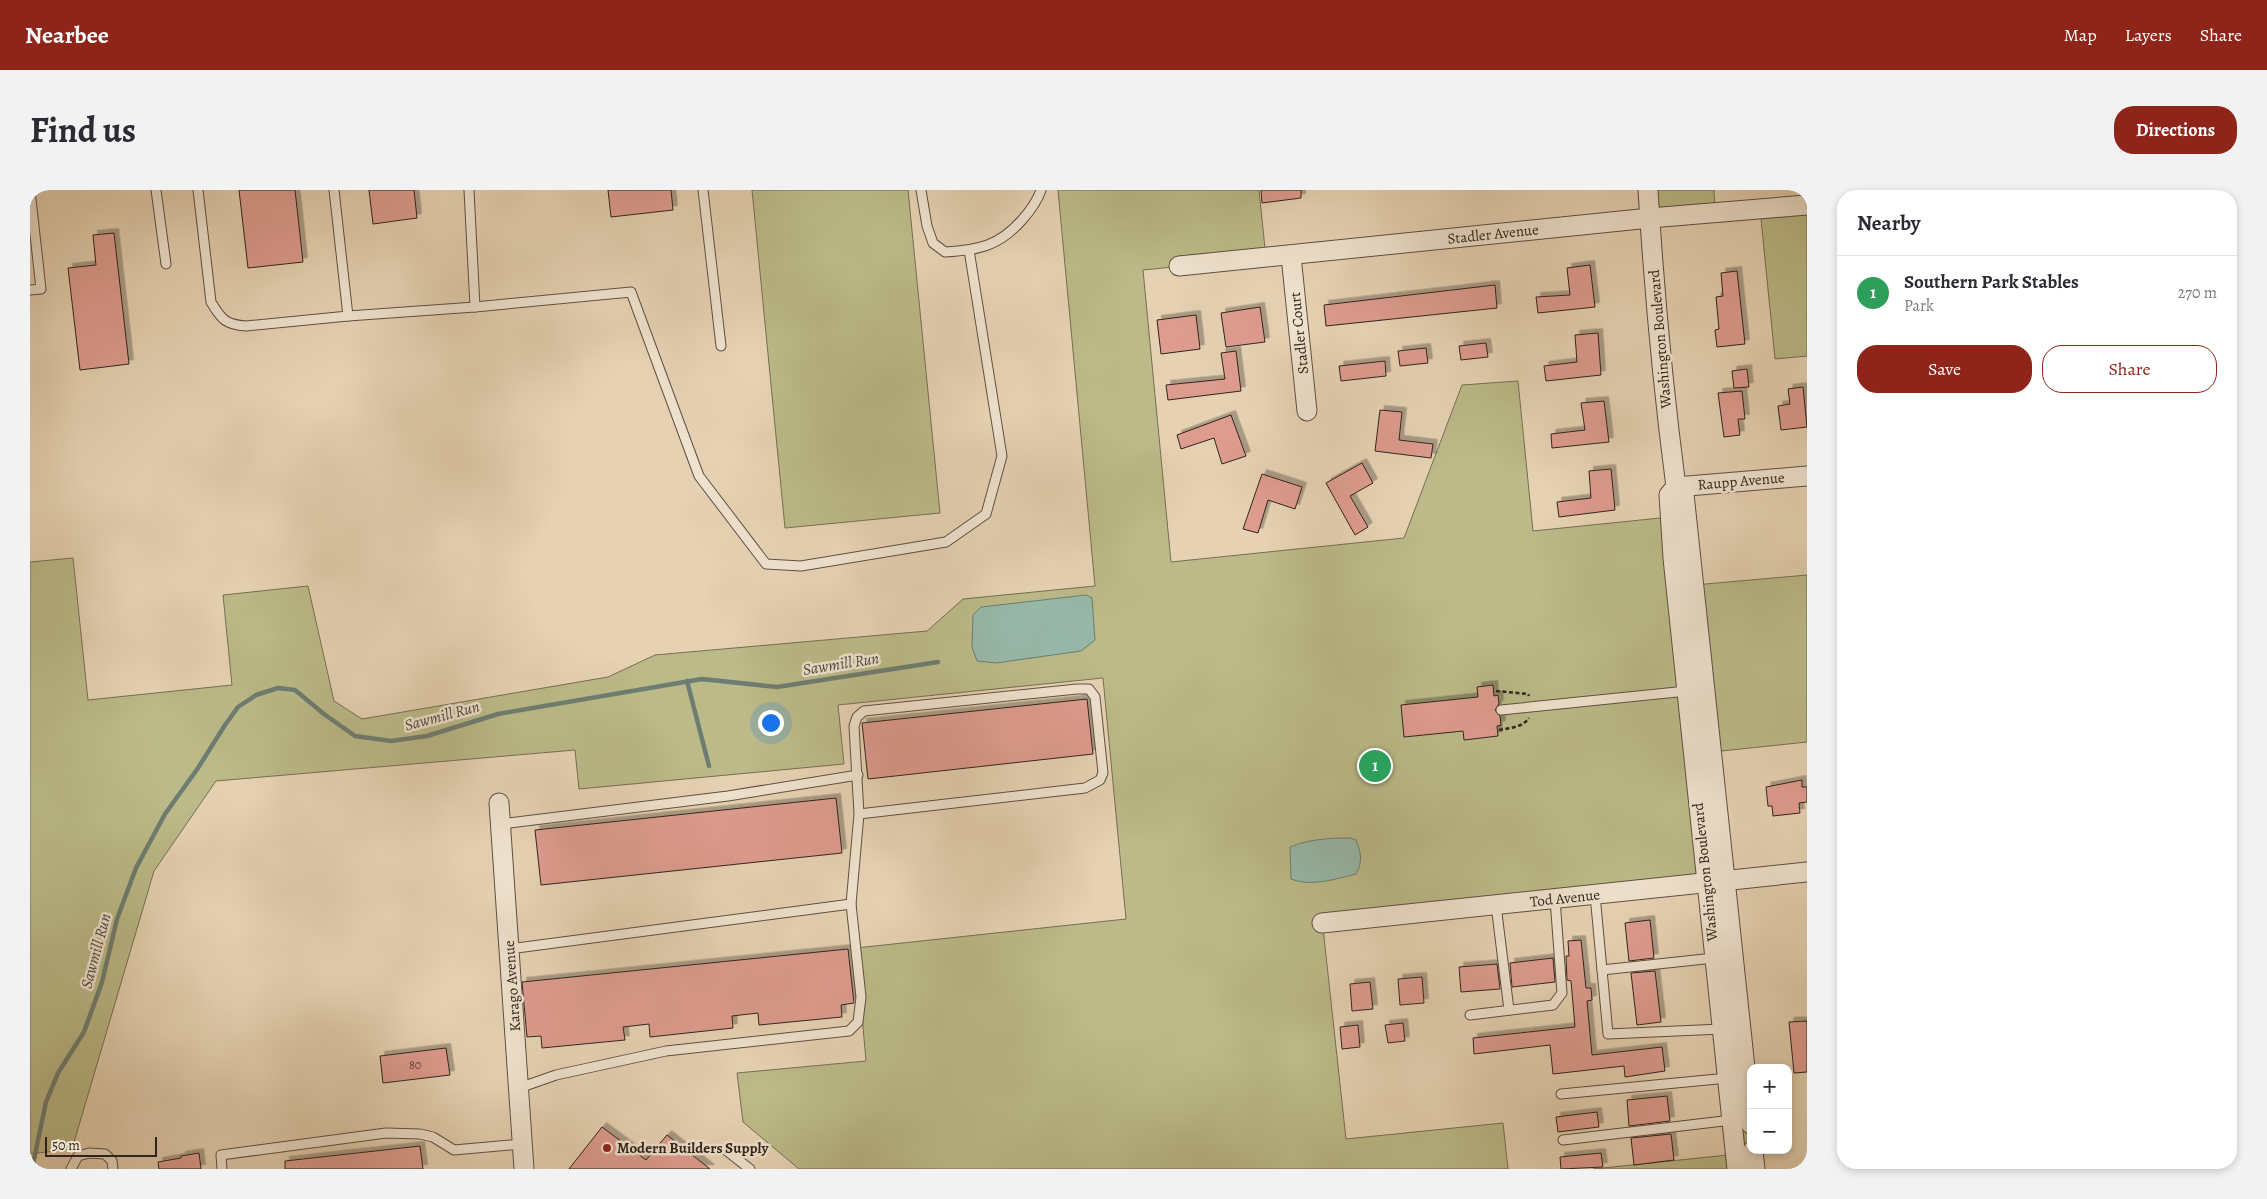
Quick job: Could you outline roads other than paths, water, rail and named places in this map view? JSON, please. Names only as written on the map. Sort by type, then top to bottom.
[{"type":"street","name":"Washington Boulevard","points":[[1648,190],[1656,305],[1676,487],[1684,494],[1706,884],[1722,1029],[1734,1054],[1728,1078],[1738,1169]]},
{"type":"street","name":"Stadler Avenue","points":[[1179,266],[1650,218],[1807,205]]},
{"type":"street","name":"Stadler Court","points":[[1291,256],[1307,411]]},
{"type":"street","name":"Raupp Avenue","points":[[1676,487],[1807,476]]},
{"type":"street","name":"Washington Boulevard","points":[[1696,687],[1725,880],[1734,1054],[1747,1109]]},
{"type":"street","name":"Karago Avenue","points":[[499,803],[524,1169]]},
{"type":"street","name":"Tod Avenue","points":[[1322,923],[1807,872]]},
{"type":"street","points":[[1754,1154],[1755,1169]]},
{"type":"lane","points":[[30,190],[41,289],[30,290]]},
{"type":"lane","points":[[156,190],[166,264]]},
{"type":"lane","points":[[198,190],[211,302],[220,317],[233,325],[246,326],[631,292],[699,476],[766,564],[801,566],[946,542],[986,514],[1002,456],[969,250]]},
{"type":"lane","points":[[334,190],[348,316]]},
{"type":"lane","points":[[469,190],[475,307]]},
{"type":"lane","points":[[703,190],[720,346]]},
{"type":"lane","points":[[921,190],[927,226],[933,243],[945,252],[969,250],[991,245],[1010,234],[1032,209],[1041,190]]},
{"type":"lane","points":[[1501,710],[1677,692],[1696,687]]},
{"type":"lane","points":[[519,1088],[556,1075],[666,1051],[849,1032],[858,1022],[861,997],[851,904],[859,814],[854,726],[857,717],[864,711],[1077,689],[1089,690],[1094,697],[1103,773],[1100,780],[1085,788],[859,814]]},
{"type":"lane","points":[[501,824],[728,796],[858,775]]},
{"type":"lane","points":[[1594,895],[1608,1034],[1722,1029]]},
{"type":"lane","points":[[1470,1016],[1553,1005],[1562,993],[1555,899]]},
{"type":"lane","points":[[509,949],[851,904]]},
{"type":"lane","points":[[1496,905],[1509,1010]]},
{"type":"lane","points":[[1602,970],[1714,958]]},
{"type":"lane","points":[[1561,1094],[1728,1078]]},
{"type":"lane","points":[[1563,1140],[1732,1120]]},
{"type":"lane","points":[[222,1169],[221,1156],[386,1134],[420,1134],[433,1137],[454,1150],[522,1144]]},
{"type":"lane","points":[[727,1151],[750,1169]]},
{"type":"lane","points":[[71,1169],[78,1156],[89,1153],[105,1154],[112,1161],[113,1169]]},
{"type":"waterway","name":"Sawmill Run","points":[[32,1169],[46,1102],[58,1073],[84,1032],[102,982],[117,919],[136,868],[165,814],[198,768],[225,725],[238,707],[256,695],[278,688],[295,690],[355,736],[391,741],[427,736],[498,714],[702,679],[777,687],[938,662]]},
{"type":"waterway","points":[[687,681],[709,766]]},
{"type":"place","name":"Southern Park Stables","points":[[1375,766]]},
{"type":"place","name":"Modern Builders Supply","points":[[607,1148]]}]
